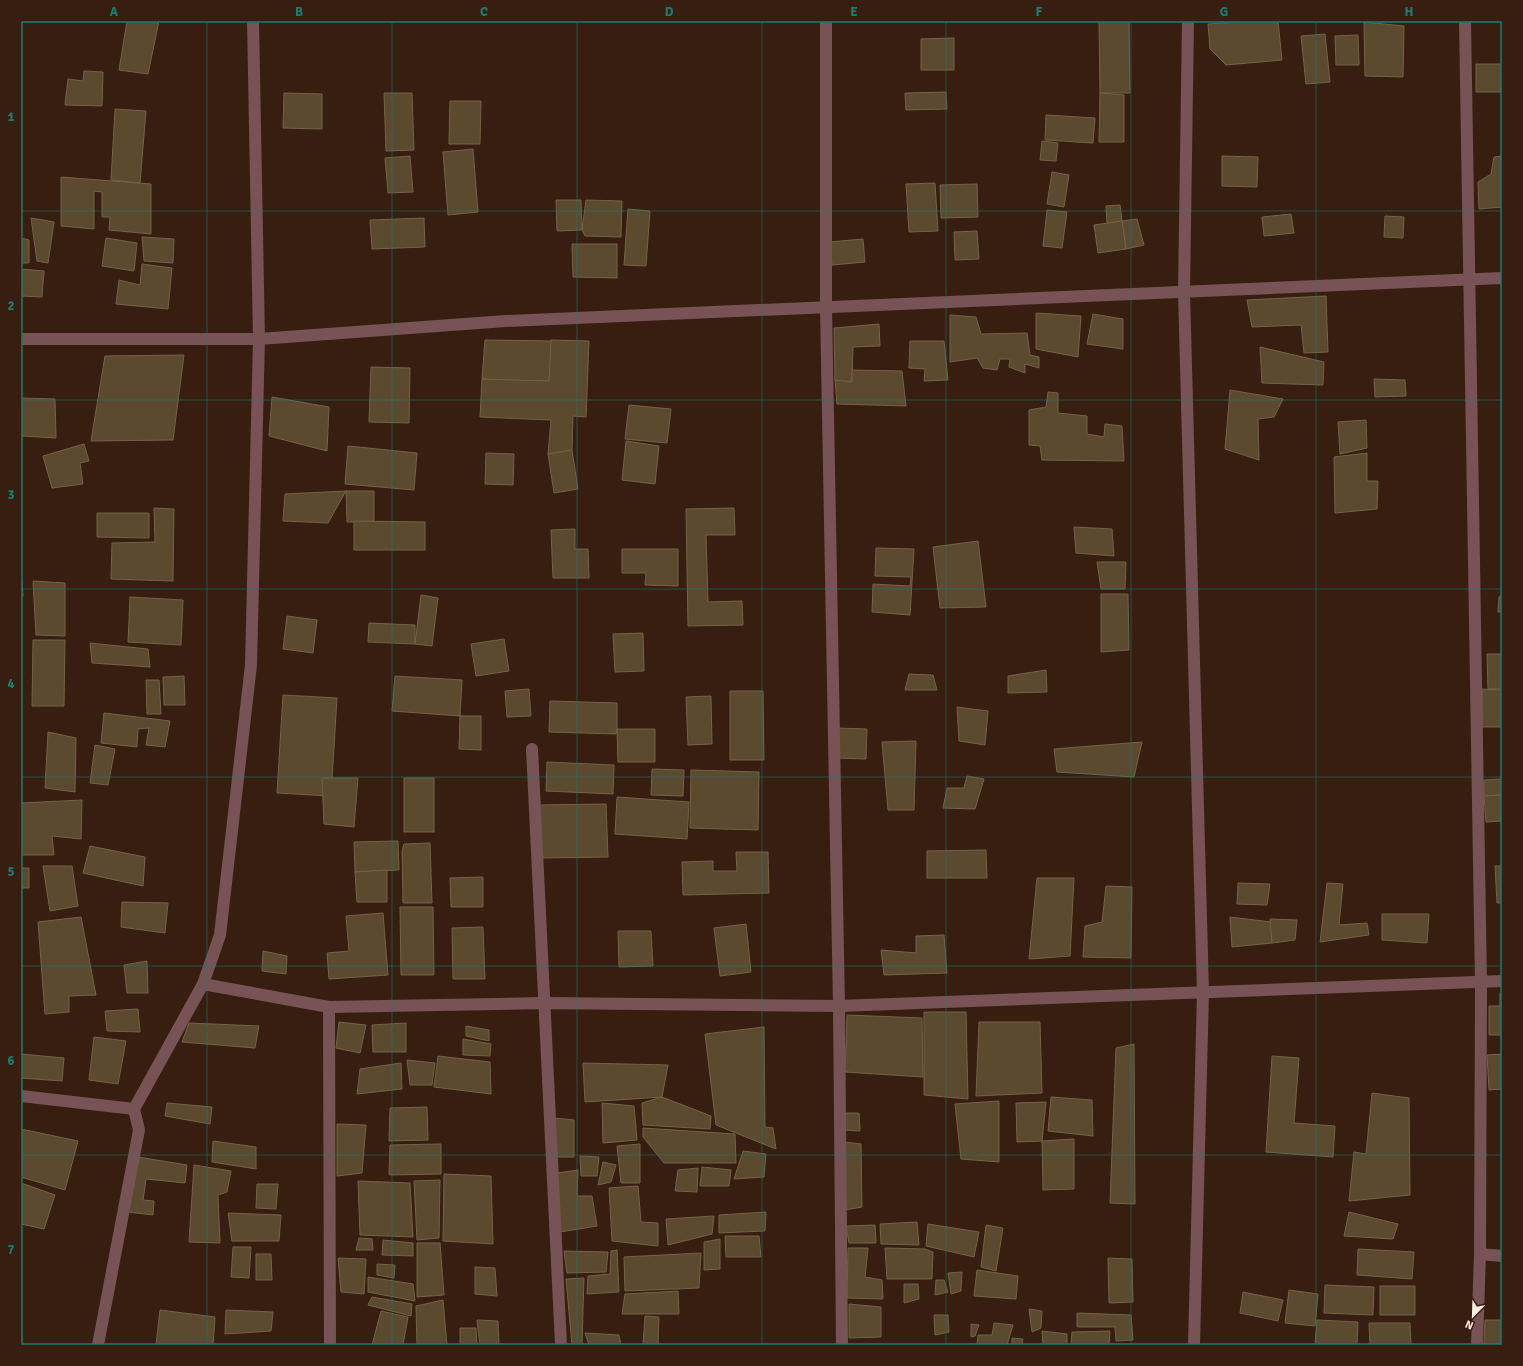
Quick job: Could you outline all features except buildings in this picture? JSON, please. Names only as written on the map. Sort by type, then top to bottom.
[{"type":"street","points":[[98,1345],[139,1130],[134,1109],[203,984],[220,936],[251,665],[259,338],[253,21]]},
{"type":"street","points":[[826,21],[826,307],[839,1006],[842,1345]]},
{"type":"street","points":[[1188,21],[1184,292],[1203,992],[1194,1345]]},
{"type":"street","points":[[1465,21],[1481,982],[1480,1254],[1477,1345]]},
{"type":"street","points":[[21,339],[259,338],[506,321],[1502,278]]},
{"type":"street","points":[[532,749],[561,1345]]},
{"type":"street","points":[[203,984],[329,1007],[544,1003],[839,1006],[1502,981]]},
{"type":"street","points":[[329,1007],[330,1345]]},
{"type":"street","points":[[21,1096],[134,1109]]},
{"type":"street","points":[[1480,1254],[1502,1256]]}]
